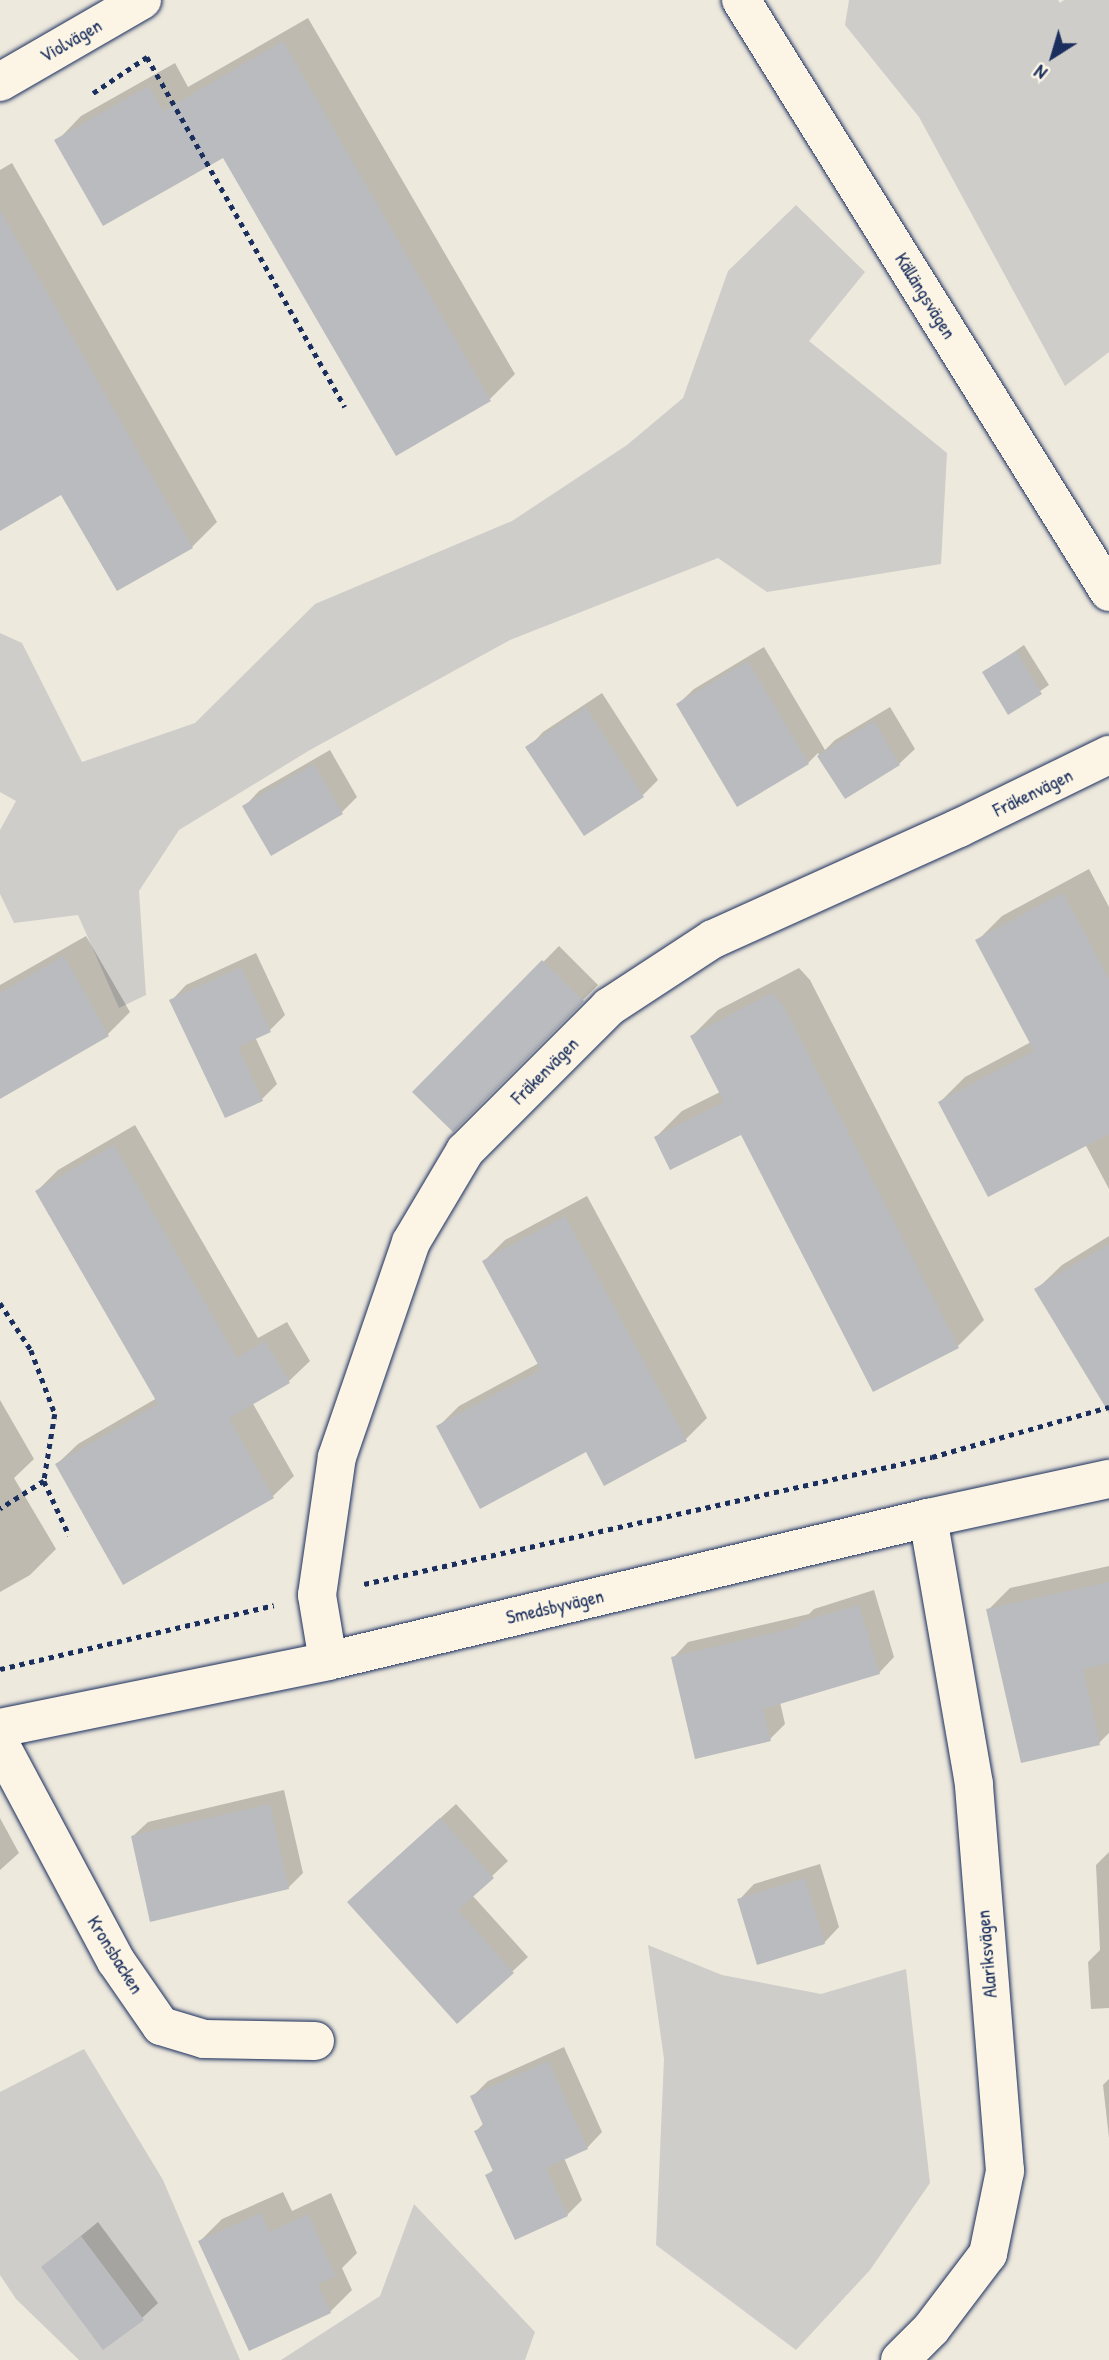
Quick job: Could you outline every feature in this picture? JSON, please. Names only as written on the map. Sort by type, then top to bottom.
[{"type":"street","name":"Violvägen","points":[[0,82],[142,0]]},
{"type":"street","name":"Källängsvägen","points":[[741,0],[1109,592]]},
{"type":"street","name":"Fräkenvägen","points":[[328,1661],[317,1595],[337,1457],[411,1242],[465,1151],[609,1007],[713,939],[959,828],[1109,755]]},
{"type":"street","name":"Smedsbyvägen","points":[[0,1728],[328,1661],[928,1518],[1109,1479]]},
{"type":"street","name":"Alariksvägen","points":[[900,2360],[931,2329],[988,2254],[1004,2171],[974,1784],[928,1518]]},
{"type":"street","name":"Kronsbacken","points":[[0,1744],[116,1961],[161,2026],[204,2039],[315,2041]]},
{"type":"path","points":[[93,93],[147,57],[345,407]]},
{"type":"path","points":[[0,1303],[31,1350],[55,1414],[44,1481],[69,1535]]},
{"type":"path","points":[[0,1669],[932,1457],[1109,1407]]},
{"type":"path","points":[[0,1509],[44,1481]]},
{"type":"shaded area","points":[[849,0],[1058,0],[1060,3],[1064,0],[1109,0],[1109,352],[1065,386],[919,117],[845,25]]},
{"type":"shaded area","points":[[796,205],[865,272],[809,341],[947,453],[941,564],[767,592],[718,558],[510,640],[310,750],[179,830],[139,891],[146,995],[119,1008],[78,915],[14,923],[0,894],[0,830],[16,801],[0,792],[0,633],[22,643],[82,762],[195,723],[315,604],[512,521],[627,445],[683,398],[728,271]]},
{"type":"shaded area","points":[[648,1945],[722,1975],[821,1994],[906,1969],[930,2183],[870,2270],[796,2350],[656,2245],[664,2059]]},
{"type":"shaded area","points":[[84,2049],[163,2180],[240,2360],[79,2360],[16,2299],[0,2275],[0,2092]]},
{"type":"shaded area","points":[[414,2204],[535,2332],[525,2360],[281,2360],[380,2296]]},
{"type":"building","points":[[283,41],[491,401],[396,456],[223,158],[103,226],[54,140],[149,86],[163,111]]},
{"type":"building","points":[[0,210],[193,548],[117,591],[61,495],[0,531]]},
{"type":"building","points":[[1016,651],[1042,694],[1008,715],[982,672]]},
{"type":"building","points":[[748,661],[809,764],[737,807],[676,704]]},
{"type":"building","points":[[586,707],[644,797],[584,836],[525,747]]},
{"type":"building","points":[[874,721],[900,765],[845,799],[817,756]]},
{"type":"building","points":[[314,764],[343,814],[271,856],[242,806]]},
{"type":"building","points":[[1063,893],[1109,979],[1109,1134],[988,1197],[938,1102],[1034,1051],[975,940]]},
{"type":"building","points":[[64,956],[109,1036],[0,1099],[0,993]]},
{"type":"building","points":[[542,960],[584,1001],[453,1132],[412,1092]]},
{"type":"building","points":[[241,967],[271,1032],[238,1047],[263,1101],[225,1118],[169,1000]]},
{"type":"building","points":[[772,993],[784,1007],[959,1348],[873,1392],[741,1135],[670,1170],[654,1137],[724,1102],[690,1036]]},
{"type":"building","points":[[114,1145],[237,1358],[265,1341],[290,1383],[229,1418],[274,1498],[123,1585],[55,1464],[158,1404],[35,1191]]},
{"type":"building","points":[[565,1216],[687,1441],[604,1486],[586,1452],[480,1509],[436,1426],[541,1370],[482,1261]]},
{"type":"building","points":[[1109,1244],[1109,1413],[1034,1289]]},
{"type":"building","points":[[1109,1582],[1109,1663],[1083,1669],[1100,1745],[1021,1763],[986,1609]]},
{"type":"building","points":[[859,1605],[880,1674],[763,1709],[771,1741],[695,1759],[671,1657],[798,1627],[797,1623]]},
{"type":"building","points":[[270,1804],[289,1889],[150,1922],[131,1836]]},
{"type":"building","points":[[440,1818],[494,1878],[458,1910],[514,1973],[457,2024],[347,1902]]},
{"type":"building","points":[[805,1878],[825,1944],[757,1965],[737,1899]]},
{"type":"building","points":[[548,2061],[588,2149],[546,2168],[568,2216],[515,2240],[485,2175],[493,2171],[474,2131],[484,2127],[470,2096]]},
{"type":"building","points":[[261,2213],[269,2232],[308,2214],[336,2276],[318,2284],[331,2313],[249,2351],[198,2241]]},
{"type":"building","points":[[81,2236],[144,2320],[103,2350],[41,2267]]}]
